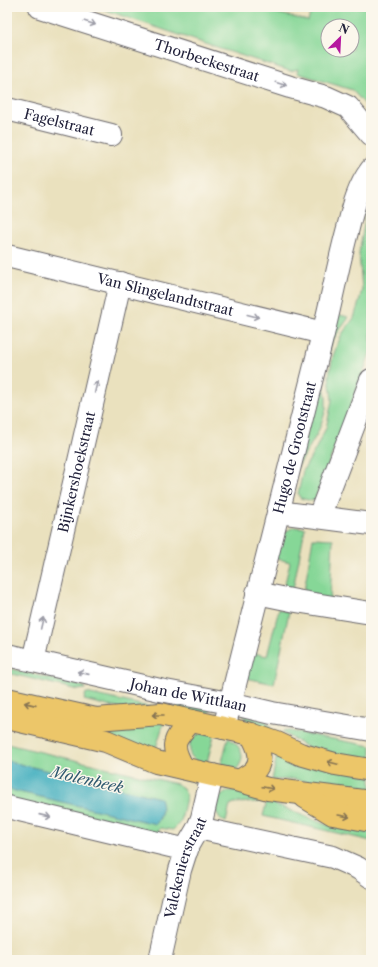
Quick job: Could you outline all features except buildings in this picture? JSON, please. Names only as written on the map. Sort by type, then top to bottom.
[{"type":"main road","name":"Johan de Wittlaan","points":[[7,699],[96,718],[161,714],[251,734],[277,743],[300,754],[335,764],[371,770]]},
{"type":"main road","points":[[7,718],[106,741],[156,762],[240,780],[268,789],[371,802]]},
{"type":"main road","name":"Johan de Wittlaan","points":[[183,768],[175,752],[175,742],[180,733],[191,721]]},
{"type":"main road","name":"Johan de Wittlaan","points":[[240,780],[254,771],[259,764],[260,751],[251,734]]},
{"type":"main road","points":[[297,792],[333,814],[371,821]]},
{"type":"street","name":"Thorbeckestraat","points":[[40,7],[326,97],[348,107],[368,130]]},
{"type":"street","name":"Fagelstraat","points":[[7,109],[112,135]]},
{"type":"street","name":"Hugo de Grootstraat","points":[[224,728],[351,216],[357,194],[371,170]]},
{"type":"street","name":"Van Slingelandtstraat","points":[[7,256],[323,333]]},
{"type":"street","name":"Bijnkershoekstraat","points":[[33,661],[120,283]]},
{"type":"street","points":[[319,517],[371,380]]},
{"type":"street","points":[[278,512],[371,524]]},
{"type":"street","points":[[257,593],[371,613]]},
{"type":"street","name":"Johan de Wittlaan","points":[[7,655],[121,682],[230,703],[272,713],[371,730]]},
{"type":"street","points":[[7,729],[156,762]]},
{"type":"street","name":"Valckenierstraat","points":[[160,960],[180,870],[191,838],[198,828],[202,818],[212,775]]},
{"type":"street","points":[[7,807],[186,850]]},
{"type":"street","points":[[198,828],[333,857],[358,868],[371,877]]},
{"type":"green space","points":[[96,7],[254,7],[308,21],[312,7],[371,7],[371,111],[352,90],[297,73],[298,69],[290,71]]},
{"type":"green space","points":[[371,186],[371,350],[315,499],[312,501],[300,498],[298,494],[303,471],[326,428],[332,400],[329,376],[333,356],[342,334],[354,318],[359,302],[362,289],[359,253]]},
{"type":"green space","points":[[337,314],[348,317],[348,319],[332,342],[322,377],[326,396],[326,409],[317,434],[297,468]]},
{"type":"green space","points":[[294,527],[305,528],[292,594],[283,592],[290,562],[275,558],[281,536]]},
{"type":"green space","points":[[313,538],[333,539],[330,601],[303,597]]},
{"type":"green space","points":[[279,609],[289,612],[274,684],[246,678],[253,653],[267,656]]},
{"type":"green space","points":[[7,668],[85,687],[85,689],[78,690],[8,673]]},
{"type":"green space","points":[[86,693],[150,707],[121,709],[84,700]]},
{"type":"green space","points":[[178,700],[212,710],[207,713],[174,709]]},
{"type":"green space","points":[[7,703],[164,722],[154,754]]},
{"type":"green space","points":[[243,715],[266,721],[273,732],[249,724]]},
{"type":"green space","points":[[284,730],[371,746],[371,763],[307,747],[283,733]]},
{"type":"green space","points":[[201,732],[215,732],[206,766],[197,763],[190,754],[190,743],[192,739]]},
{"type":"green space","points":[[228,738],[240,749],[242,760],[236,769],[220,770]]},
{"type":"green space","points":[[7,744],[177,784],[183,788],[186,797],[181,821],[173,830],[160,828],[157,836],[7,800],[7,789],[156,824],[162,811],[160,798],[7,761]]},
{"type":"green space","points":[[278,750],[371,777],[371,791],[336,787],[294,779],[272,780]]},
{"type":"green space","points":[[235,790],[261,798],[259,802],[234,803],[230,805],[226,822],[218,816],[216,812],[216,804],[225,793]]},
{"type":"green space","points":[[267,801],[324,824],[371,833],[371,841],[263,816]]},
{"type":"water","points":[[7,761],[160,798],[162,808],[160,818],[156,824],[7,789]]},
{"type":"water label","name":"Molenbeek","points":[[87,780]]}]
